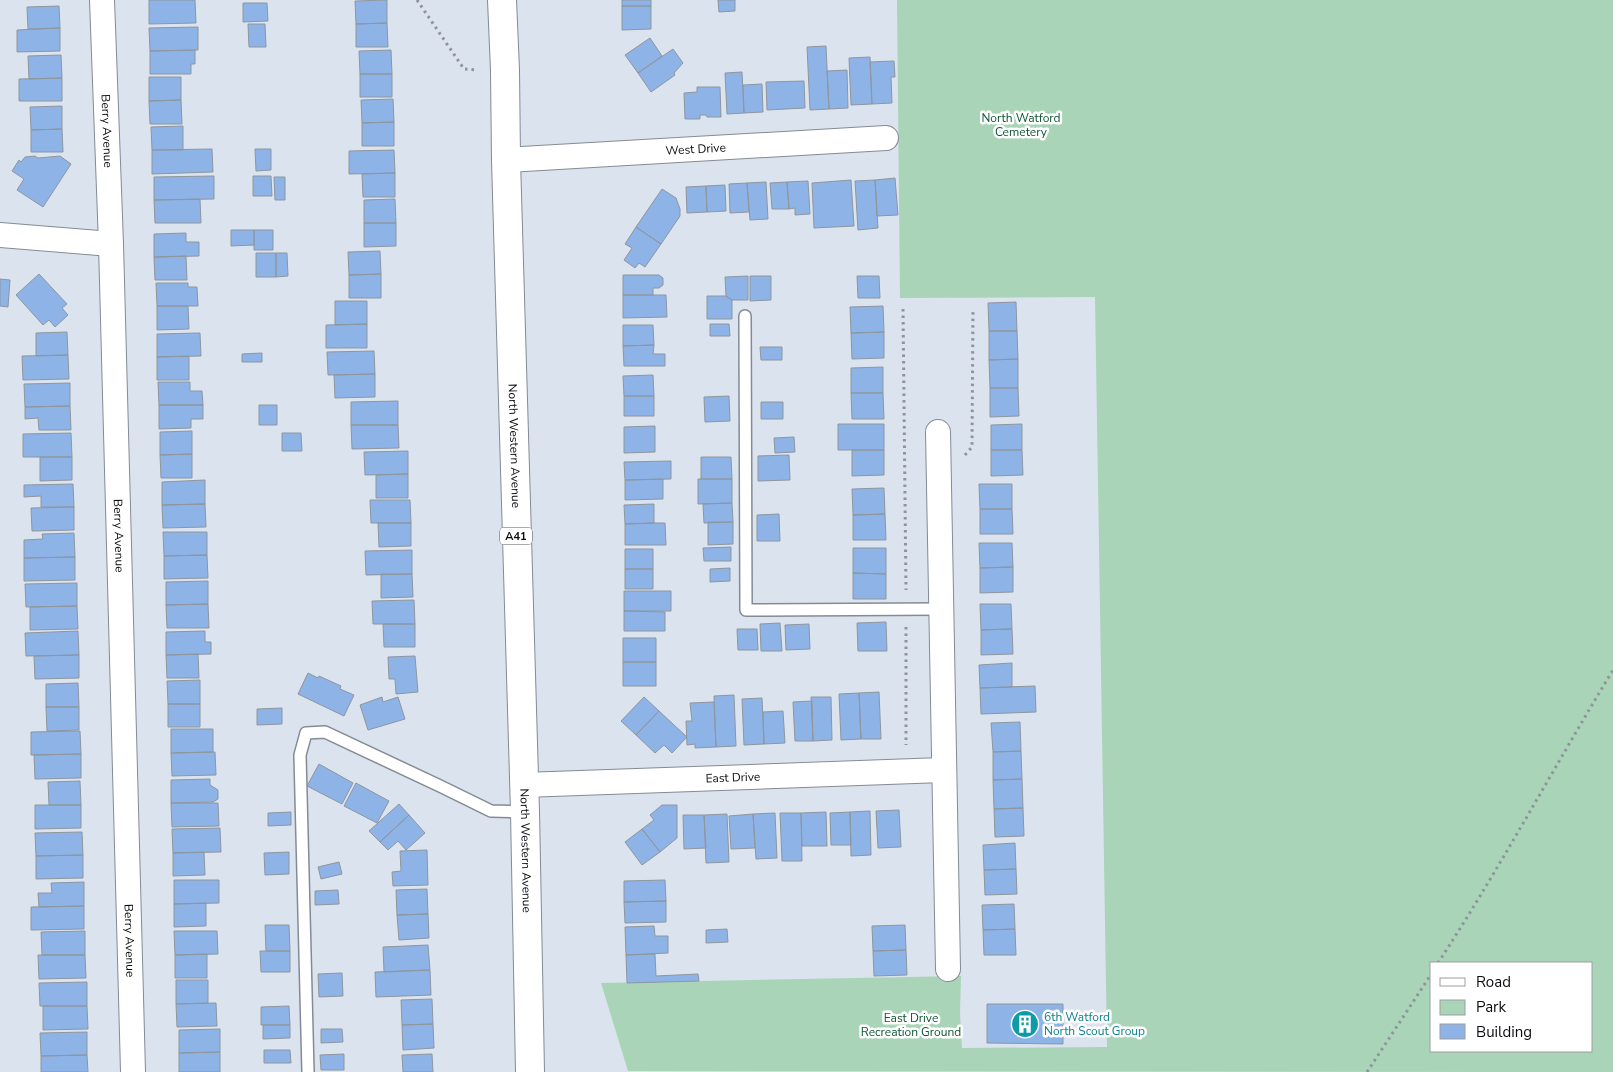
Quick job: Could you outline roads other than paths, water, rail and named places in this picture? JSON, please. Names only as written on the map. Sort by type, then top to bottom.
[{"type":"highway","name":"North Western Avenue","points":[[502,0],[530,1072]]},
{"type":"street","name":"Berry Avenue","points":[[102,0],[111,244],[133,1072]]},
{"type":"street","name":"West Drive","points":[[506,160],[886,138]]},
{"type":"street","points":[[0,235],[111,244]]},
{"type":"street","points":[[938,432],[948,969]]},
{"type":"street","name":"East Drive","points":[[524,799],[906,771],[943,770]]},
{"type":"lane","points":[[745,316],[746,610],[942,609]]},
{"type":"lane","points":[[308,1072],[300,756],[306,733],[325,732],[491,812],[524,799]]},
{"type":"place","name":"6th Watford North Scout Group","points":[[1025,1024]]},
{"type":"park label","name":"North Watford Cemetery","points":[[1021,125]]},
{"type":"park label","name":"East Drive Recreation Ground","points":[[911,1025]]}]
